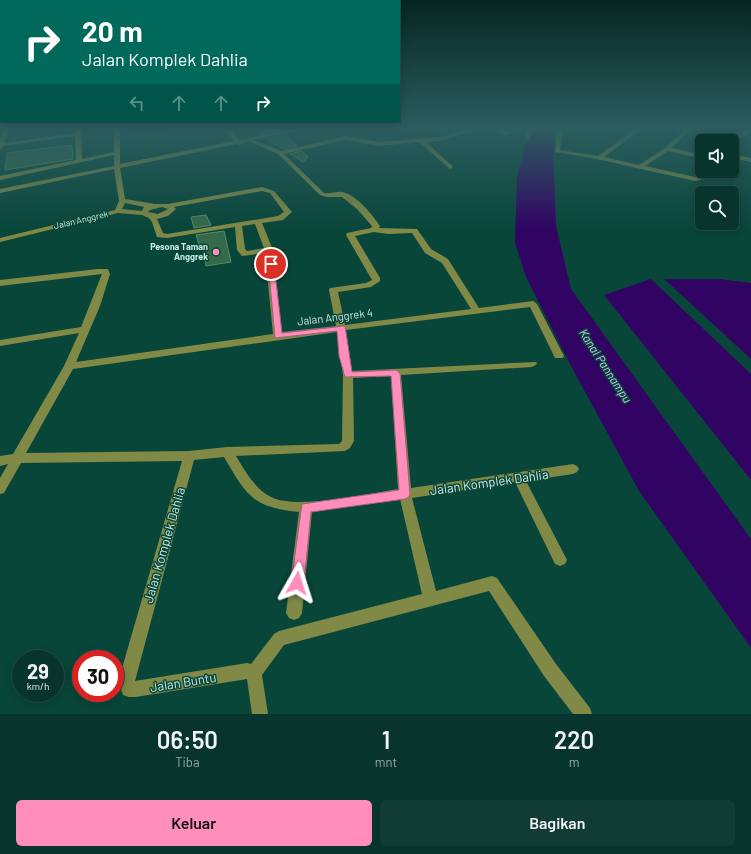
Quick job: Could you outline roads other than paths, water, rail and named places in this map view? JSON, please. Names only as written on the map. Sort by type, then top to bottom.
[{"type":"street","points":[[0,178],[77,162]]},
{"type":"street","points":[[117,162],[122,201],[170,207],[182,203],[262,189],[272,192],[288,211],[287,214],[280,218],[164,236],[159,233],[148,208],[154,206]]},
{"type":"street","points":[[0,191],[141,162]]},
{"type":"street","points":[[290,162],[325,196],[340,194],[346,196],[374,222],[376,226],[374,230]]},
{"type":"street","points":[[445,162],[450,167]]},
{"type":"street","points":[[624,162],[695,179],[699,178]]},
{"type":"street","points":[[641,166],[647,162]]},
{"type":"street","name":"Jalan Anggrek","points":[[0,240],[118,211],[122,201]]},
{"type":"street","points":[[118,211],[152,217],[168,214],[170,207]]},
{"type":"street","points":[[258,222],[269,250],[278,336]]},
{"type":"street","points":[[238,225],[241,250],[245,254],[269,250]]},
{"type":"street","points":[[0,460],[18,458],[189,456],[227,452],[341,448],[346,445],[348,375],[344,356],[342,328],[333,290],[368,285],[376,282],[376,278],[350,235],[374,230],[388,232],[414,231],[428,251],[445,261],[476,310]]},
{"type":"street","points":[[0,283],[105,271],[106,278],[69,366],[0,488]]},
{"type":"street","name":"Jalan Anggrek 4","points":[[69,366],[278,336],[533,304],[559,356]]},
{"type":"street","points":[[0,343],[85,329]]},
{"type":"street","points":[[348,375],[477,369],[532,364]]},
{"type":"street","points":[[396,373],[405,494],[431,600]]},
{"type":"street","name":"Jalan Komplek Dahlia","points":[[227,452],[255,493],[273,504],[306,508],[573,470]]},
{"type":"street","name":"Jalan Komplek Dahlia","points":[[140,634],[189,456]]},
{"type":"street","points":[[518,477],[560,560]]},
{"type":"street","points":[[294,613],[306,508]]},
{"type":"street","points":[[260,714],[254,673],[279,639],[492,584],[550,670],[584,714]]},
{"type":"street","name":"Jalan Buntu","points":[[140,634],[126,682],[129,689],[136,690],[247,671],[254,673]]},
{"type":"water","name":"Kanal Pannampu","points":[[521,162],[553,162],[556,226],[571,289],[751,539],[751,648],[639,491],[571,366],[526,277],[515,243],[517,177]]},
{"type":"water","points":[[651,279],[751,374],[751,480],[604,295]]},
{"type":"water","points":[[664,279],[719,279],[751,283],[751,359]]},
{"type":"place","name":"Pesona Taman Anggrek","points":[[216,252]]}]
